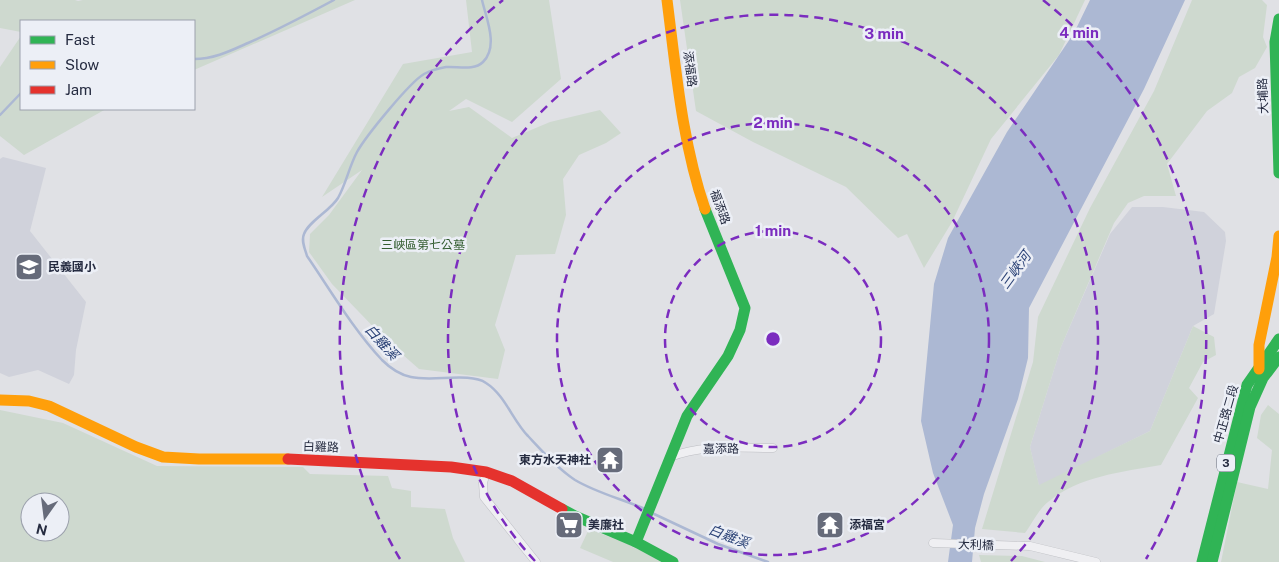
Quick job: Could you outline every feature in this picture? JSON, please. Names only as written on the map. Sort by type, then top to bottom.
[{"type":"street","name":"添福路","points":[[667,0],[686,142]]},
{"type":"street","name":"大埔路","points":[[1279,19],[1277,42],[1279,173]]},
{"type":"street","name":"福添路","points":[[670,457],[687,416],[728,356],[740,330],[745,308],[728,263],[710,224],[696,183],[686,142]]},
{"type":"street","points":[[1263,378],[1258,367],[1258,345],[1277,257],[1279,236]]},
{"type":"street","name":"中正路二段","points":[[1202,562],[1247,385],[1279,339]]},
{"type":"street","name":"中正路二段","points":[[1212,562],[1250,407],[1263,378],[1279,357]]},
{"type":"street","name":"白雞路","points":[[0,400],[29,401],[48,406],[136,448],[163,457],[336,461],[451,467],[486,472],[512,480],[575,516],[636,542],[674,562]]},
{"type":"street","name":"嘉添路","points":[[670,457],[684,451],[708,448],[773,448]]},
{"type":"street","points":[[636,542],[670,457]]},
{"type":"street","points":[[486,472],[482,483],[484,497],[536,562]]},
{"type":"street","name":"大利橋","points":[[933,543],[1030,546],[1096,562]]},
{"type":"shaded area","name":"民義國小","points":[[3,157],[46,168],[30,231],[86,302],[76,350],[74,375],[69,384],[38,370],[9,377],[0,373],[0,159]]},
{"type":"shaded area","points":[[1132,207],[1163,207],[1204,212],[1225,232],[1226,241],[1214,314],[1193,326],[1150,431],[1039,486],[1030,447],[1061,347],[1110,234]]},
{"type":"green space","points":[[0,0],[355,0],[195,70],[195,20],[20,20],[20,32],[0,28]]},
{"type":"green space","name":"三峽區第七公墓","points":[[466,0],[549,0],[561,79],[512,122],[466,99],[449,111],[469,107],[512,138],[550,122],[600,110],[621,133],[606,143],[579,155],[563,179],[566,215],[555,254],[516,255],[495,325],[505,350],[498,379],[419,369],[386,340],[332,284],[309,252],[310,234],[329,215],[362,170],[322,197],[403,64],[472,52]]},
{"type":"green space","points":[[680,0],[1085,0],[1059,55],[991,139],[952,222],[924,268],[907,234],[898,238],[846,187],[753,142],[696,111]]},
{"type":"green space","points":[[1192,0],[1262,0],[1267,5],[1263,37],[1267,47],[1255,68],[1239,77],[1232,93],[1207,111],[1167,164],[1176,196],[1144,196],[1128,203],[1114,223],[1061,347],[1030,447],[1039,485],[1150,431],[1193,326],[1214,337],[1216,355],[1203,362],[1189,388],[1198,398],[1161,465],[1102,476],[1073,486],[1044,505],[1025,533],[982,529],[1033,362],[1038,317],[1090,208],[1154,91]]},
{"type":"green space","points":[[20,37],[20,110],[104,110],[24,155],[0,136],[0,67]]},
{"type":"green space","points":[[1268,405],[1279,414],[1279,562],[1221,562],[1237,482],[1268,489],[1272,450],[1257,438],[1261,415]]},
{"type":"green space","points":[[0,410],[63,423],[157,466],[303,467],[310,474],[388,476],[392,488],[411,491],[411,507],[445,509],[453,538],[465,562],[0,562]]},
{"type":"green space","points":[[589,529],[633,546],[661,562],[613,562],[580,548]]},
{"type":"green space","points":[[979,555],[1022,556],[1045,562],[981,562]]},
{"type":"water","name":"三峽河","points":[[1090,0],[1185,0],[1144,89],[1029,308],[1028,358],[1018,399],[984,494],[975,528],[972,562],[948,562],[953,525],[933,473],[921,421],[934,284],[948,238],[1007,132],[1074,33]]},
{"type":"waterway","name":"白雞溪","points":[[195,59],[215,56],[235,49],[281,28],[334,0]]},
{"type":"waterway","name":"白雞溪","points":[[482,0],[491,40],[488,55],[479,65],[465,68],[446,67],[426,73],[408,88],[362,144],[338,198],[307,229],[303,239],[305,251],[352,323],[388,366],[411,377],[429,379],[470,378],[486,383],[504,401],[528,436],[550,460],[569,476],[592,489],[645,509]]},
{"type":"waterway","name":"白雞溪","points":[[0,115],[20,94]]},
{"type":"waterway","name":"白雞溪","points":[[652,513],[718,544],[768,562]]},
{"type":"traffic: fast","points":[[1279,19],[1275,42],[1279,173]]},
{"type":"traffic: fast","points":[[636,542],[687,416],[728,356],[740,330],[745,308],[705,209]]},
{"type":"traffic: fast","points":[[1202,562],[1247,385],[1279,339]]},
{"type":"traffic: fast","points":[[1212,562],[1250,407],[1263,378],[1279,357]]},
{"type":"traffic: fast","points":[[562,509],[636,542],[673,562]]},
{"type":"traffic: slow","points":[[667,0],[685,132],[705,209]]},
{"type":"traffic: slow","points":[[1259,369],[1259,345],[1277,257],[1279,236]]},
{"type":"traffic: slow","points":[[0,400],[29,401],[49,406],[136,447],[163,457],[288,459]]},
{"type":"traffic: jam","points":[[288,459],[451,467],[486,472],[512,481],[562,509]]},
{"type":"place","name":"民義國小","points":[[29,267]]},
{"type":"place","name":"東方水天神社","points":[[610,460]]},
{"type":"place","name":"美廉社","points":[[569,525]]},
{"type":"place","name":"添福宮","points":[[830,525]]}]
